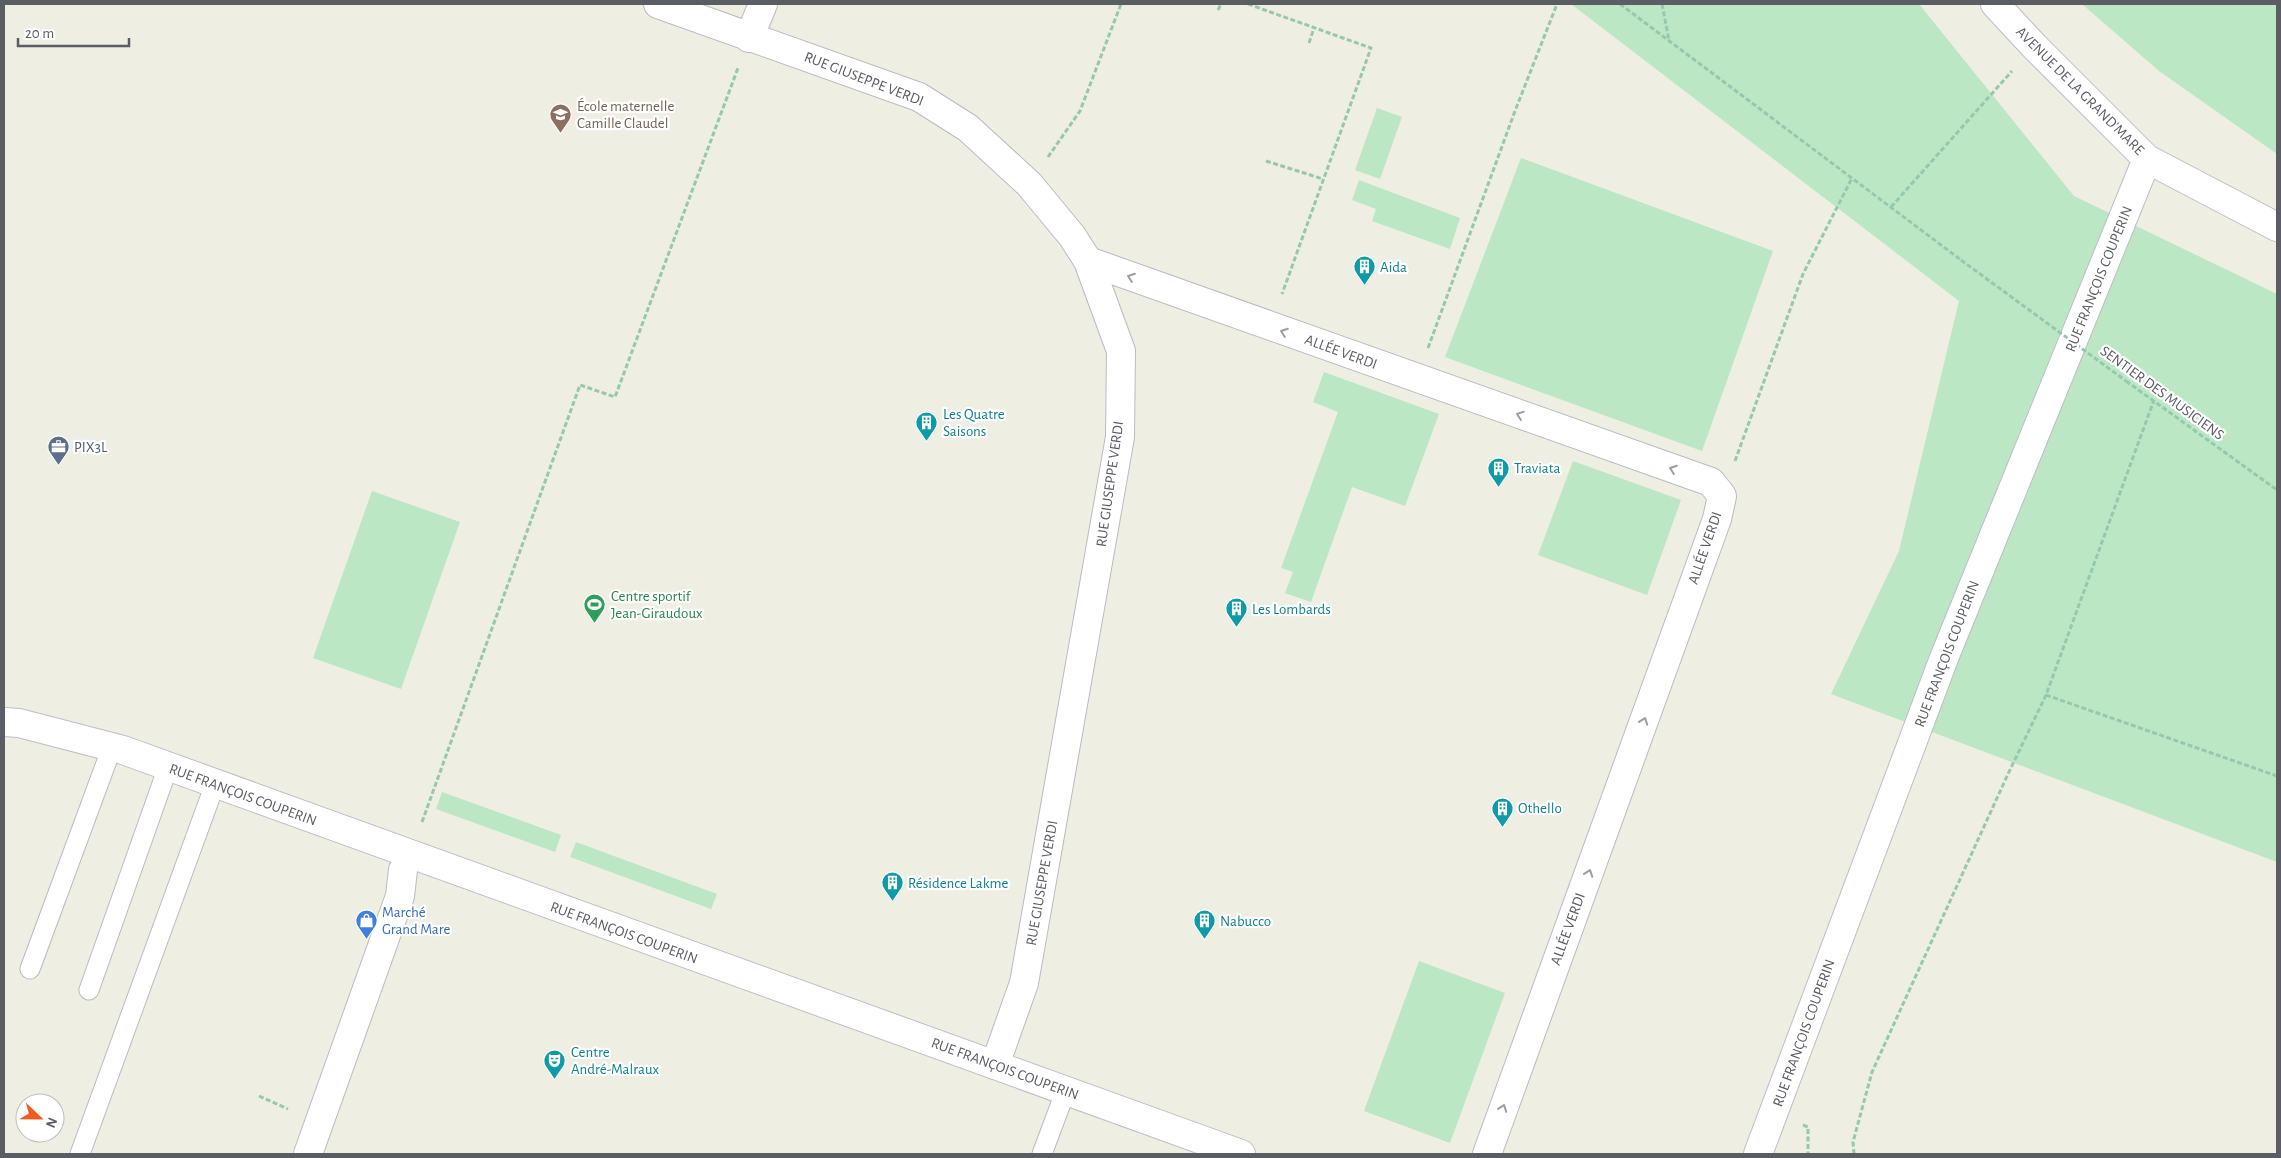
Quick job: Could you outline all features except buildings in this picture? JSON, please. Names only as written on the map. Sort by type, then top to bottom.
[{"type":"street","name":"RUE GIUSEPPE VERDI","points":[[658,4],[919,97],[968,128],[1028,184],[1072,236],[1088,261],[1121,351],[1120,437],[1024,983],[995,1065]]},
{"type":"street","points":[[749,38],[763,4]]},
{"type":"street","name":"AVENUE DE LA GRAND'MARE","points":[[1995,4],[2034,46],[2147,159],[2277,227]]},
{"type":"street","name":"RUE FRANÇOIS COUPERIN","points":[[1758,1154],[1944,658],[2147,159]]},
{"type":"street","name":"ALLÉE VERDI","points":[[1088,261],[1711,482],[1722,496],[1717,519],[1487,1154]]},
{"type":"street","name":"RUE FRANÇOIS COUPERIN","points":[[4,722],[19,723],[112,747],[1241,1154]]},
{"type":"street","points":[[308,1154],[400,896],[403,870]]},
{"type":"lane","points":[[30,969],[112,747]]},
{"type":"lane","points":[[89,990],[168,767]]},
{"type":"lane","points":[[80,1154],[215,784]]},
{"type":"lane","points":[[1042,1154],[1066,1090]]},
{"type":"path","points":[[1028,184],[1080,111],[1121,4]]},
{"type":"path","points":[[1218,10],[1221,4]]},
{"type":"path","points":[[1248,4],[1370,48],[1270,327]]},
{"type":"path","points":[[1417,379],[1514,111],[1557,4]]},
{"type":"path","name":"SENTIER DES MUSICIENS","points":[[1620,4],[1961,260],[2277,490]]},
{"type":"path","points":[[1662,4],[1670,41]]},
{"type":"path","points":[[1309,43],[1314,28]]},
{"type":"path","points":[[421,823],[580,385],[615,398],[749,38]]},
{"type":"path","points":[[1891,207],[2034,46]]},
{"type":"path","points":[[1266,161],[1323,179]]},
{"type":"path","points":[[1717,488],[1736,460],[1803,274],[1852,178]]},
{"type":"path","points":[[1854,1154],[1853,1142],[1872,1072],[2046,695],[2154,400]]},
{"type":"path","points":[[2046,695],[2277,776]]},
{"type":"green space","points":[[1571,4],[1919,4],[2074,196],[2277,294],[2277,862],[1831,694],[1899,551],[1959,301]]},
{"type":"green space","points":[[2082,4],[2277,4],[2277,154],[2159,71]]},
{"type":"green space","points":[[1377,108],[1402,117],[1380,179],[1355,170]]},
{"type":"green space","points":[[1521,158],[1773,251],[1702,451],[1445,357]]},
{"type":"green space","points":[[1359,180],[1460,218],[1450,249],[1372,221],[1376,209],[1352,200]]},
{"type":"green space","points":[[1324,372],[1439,414],[1405,506],[1352,487],[1311,602],[1285,593],[1293,572],[1281,568],[1338,412],[1313,402]]},
{"type":"green space","points":[[1573,461],[1681,500],[1647,595],[1538,555]]},
{"type":"green space","points":[[372,491],[460,522],[401,689],[313,658]]},
{"type":"green space","points":[[442,792],[561,835],[555,852],[436,809]]},
{"type":"green space","points":[[576,842],[717,894],[711,909],[570,857]]},
{"type":"green space","points":[[1419,961],[1505,993],[1450,1143],[1364,1111]]},
{"type":"place","name":"École maternelle Camille Claudel","points":[[561,134]]},
{"type":"place","name":"Aida","points":[[1364,286]]},
{"type":"place","name":"Les Quatre Saisons","points":[[927,442]]},
{"type":"place","name":"PIX3L","points":[[58,466]]},
{"type":"place","name":"Traviata","points":[[1498,487]]},
{"type":"place","name":"Centre sportif Jean-Giraudoux","points":[[595,624]]},
{"type":"place","name":"Les Lombards","points":[[1236,628]]},
{"type":"place","name":"Othello","points":[[1502,827]]},
{"type":"place","name":"Résidence Lakme","points":[[892,902]]},
{"type":"place","name":"Marché Grand Mare","points":[[366,940]]},
{"type":"place","name":"Nabucco","points":[[1204,940]]},
{"type":"place","name":"Centre André-Malraux","points":[[555,1080]]}]
